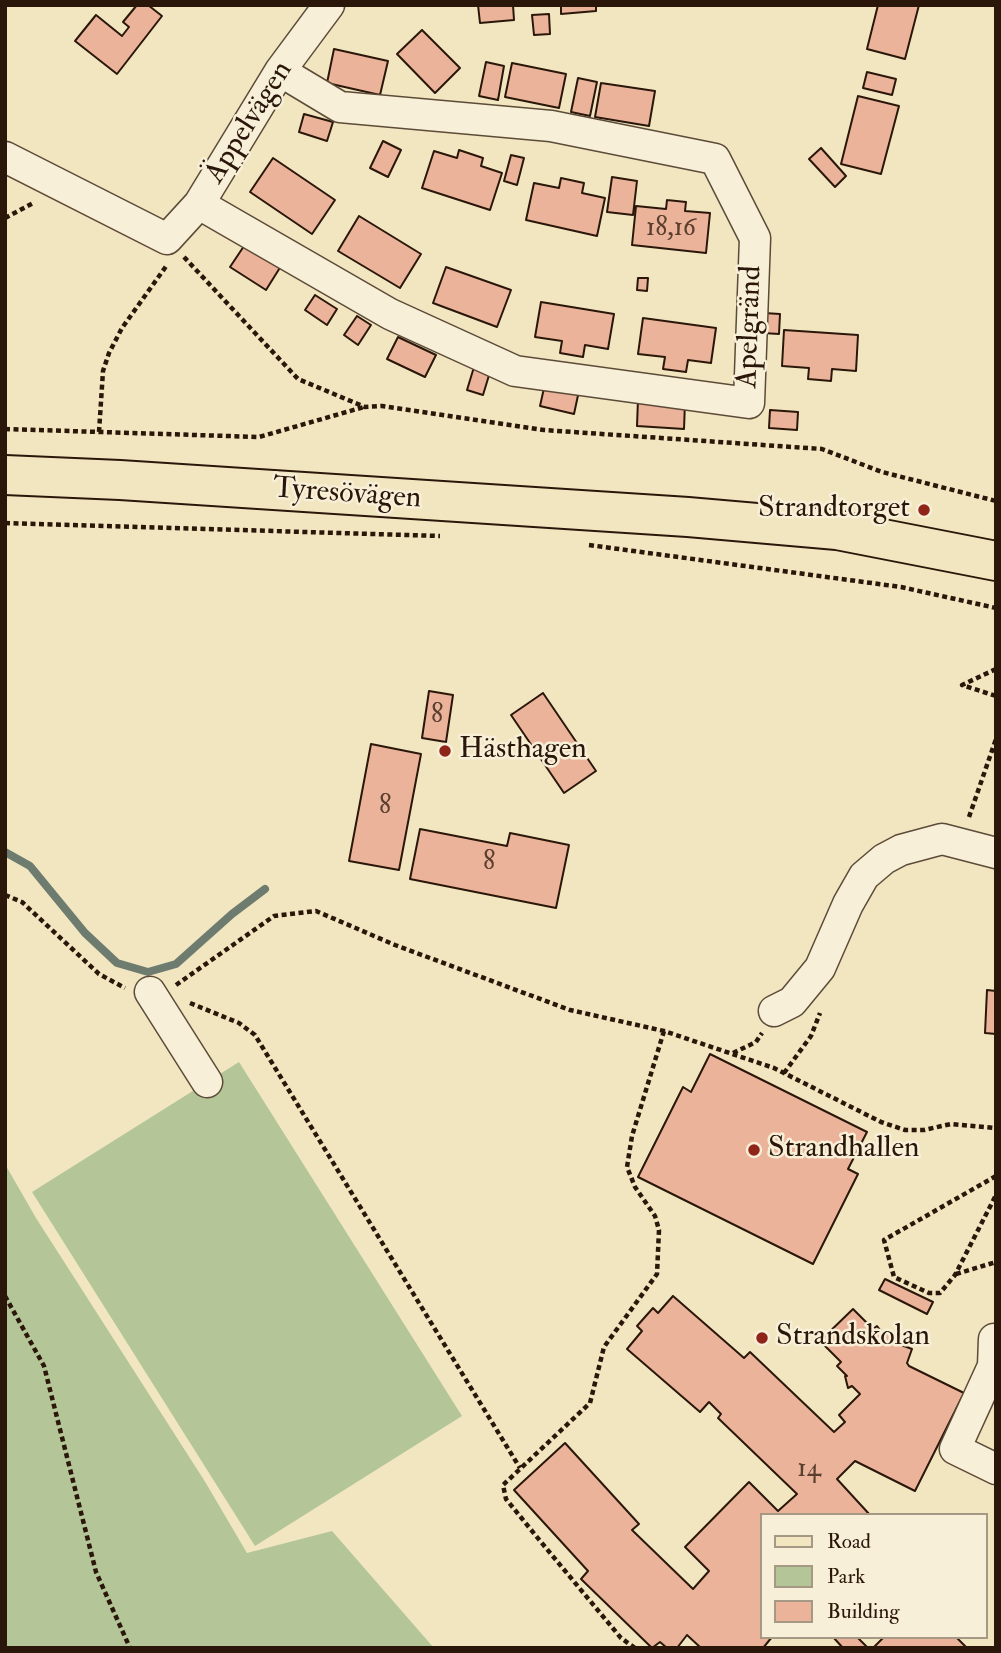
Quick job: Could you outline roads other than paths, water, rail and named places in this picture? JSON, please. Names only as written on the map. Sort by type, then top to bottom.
[{"type":"main road","name":"Tyresövägen","points":[[5,475],[688,517],[837,530],[996,561]]},
{"type":"main road","name":"Tyresövägen","points":[[688,517],[996,580]]},
{"type":"street","name":"Äppelvägen","points":[[5,157],[172,244],[280,71],[329,5]]},
{"type":"street","name":"Apelgränd","points":[[199,204],[390,314],[515,371],[749,403],[755,238],[715,159],[551,126],[340,107],[280,71]]},
{"type":"street","points":[[774,1012],[792,1002],[820,968],[848,904],[864,876],[884,859],[901,850],[942,839],[996,853]]},
{"type":"street","points":[[159,991],[207,1082]]},
{"type":"street","points":[[994,1339],[993,1366],[955,1449],[996,1469]]},
{"type":"waterway","points":[[5,852],[30,866],[85,933],[117,963],[148,972],[176,964],[232,914],[265,889]]},
{"type":"place","name":"Strandtorget","points":[[924,510]]},
{"type":"place","name":"Hästhagen","points":[[445,751]]},
{"type":"place","name":"Strandhallen","points":[[754,1150]]},
{"type":"place","name":"Strandskolan","points":[[762,1338]]}]
